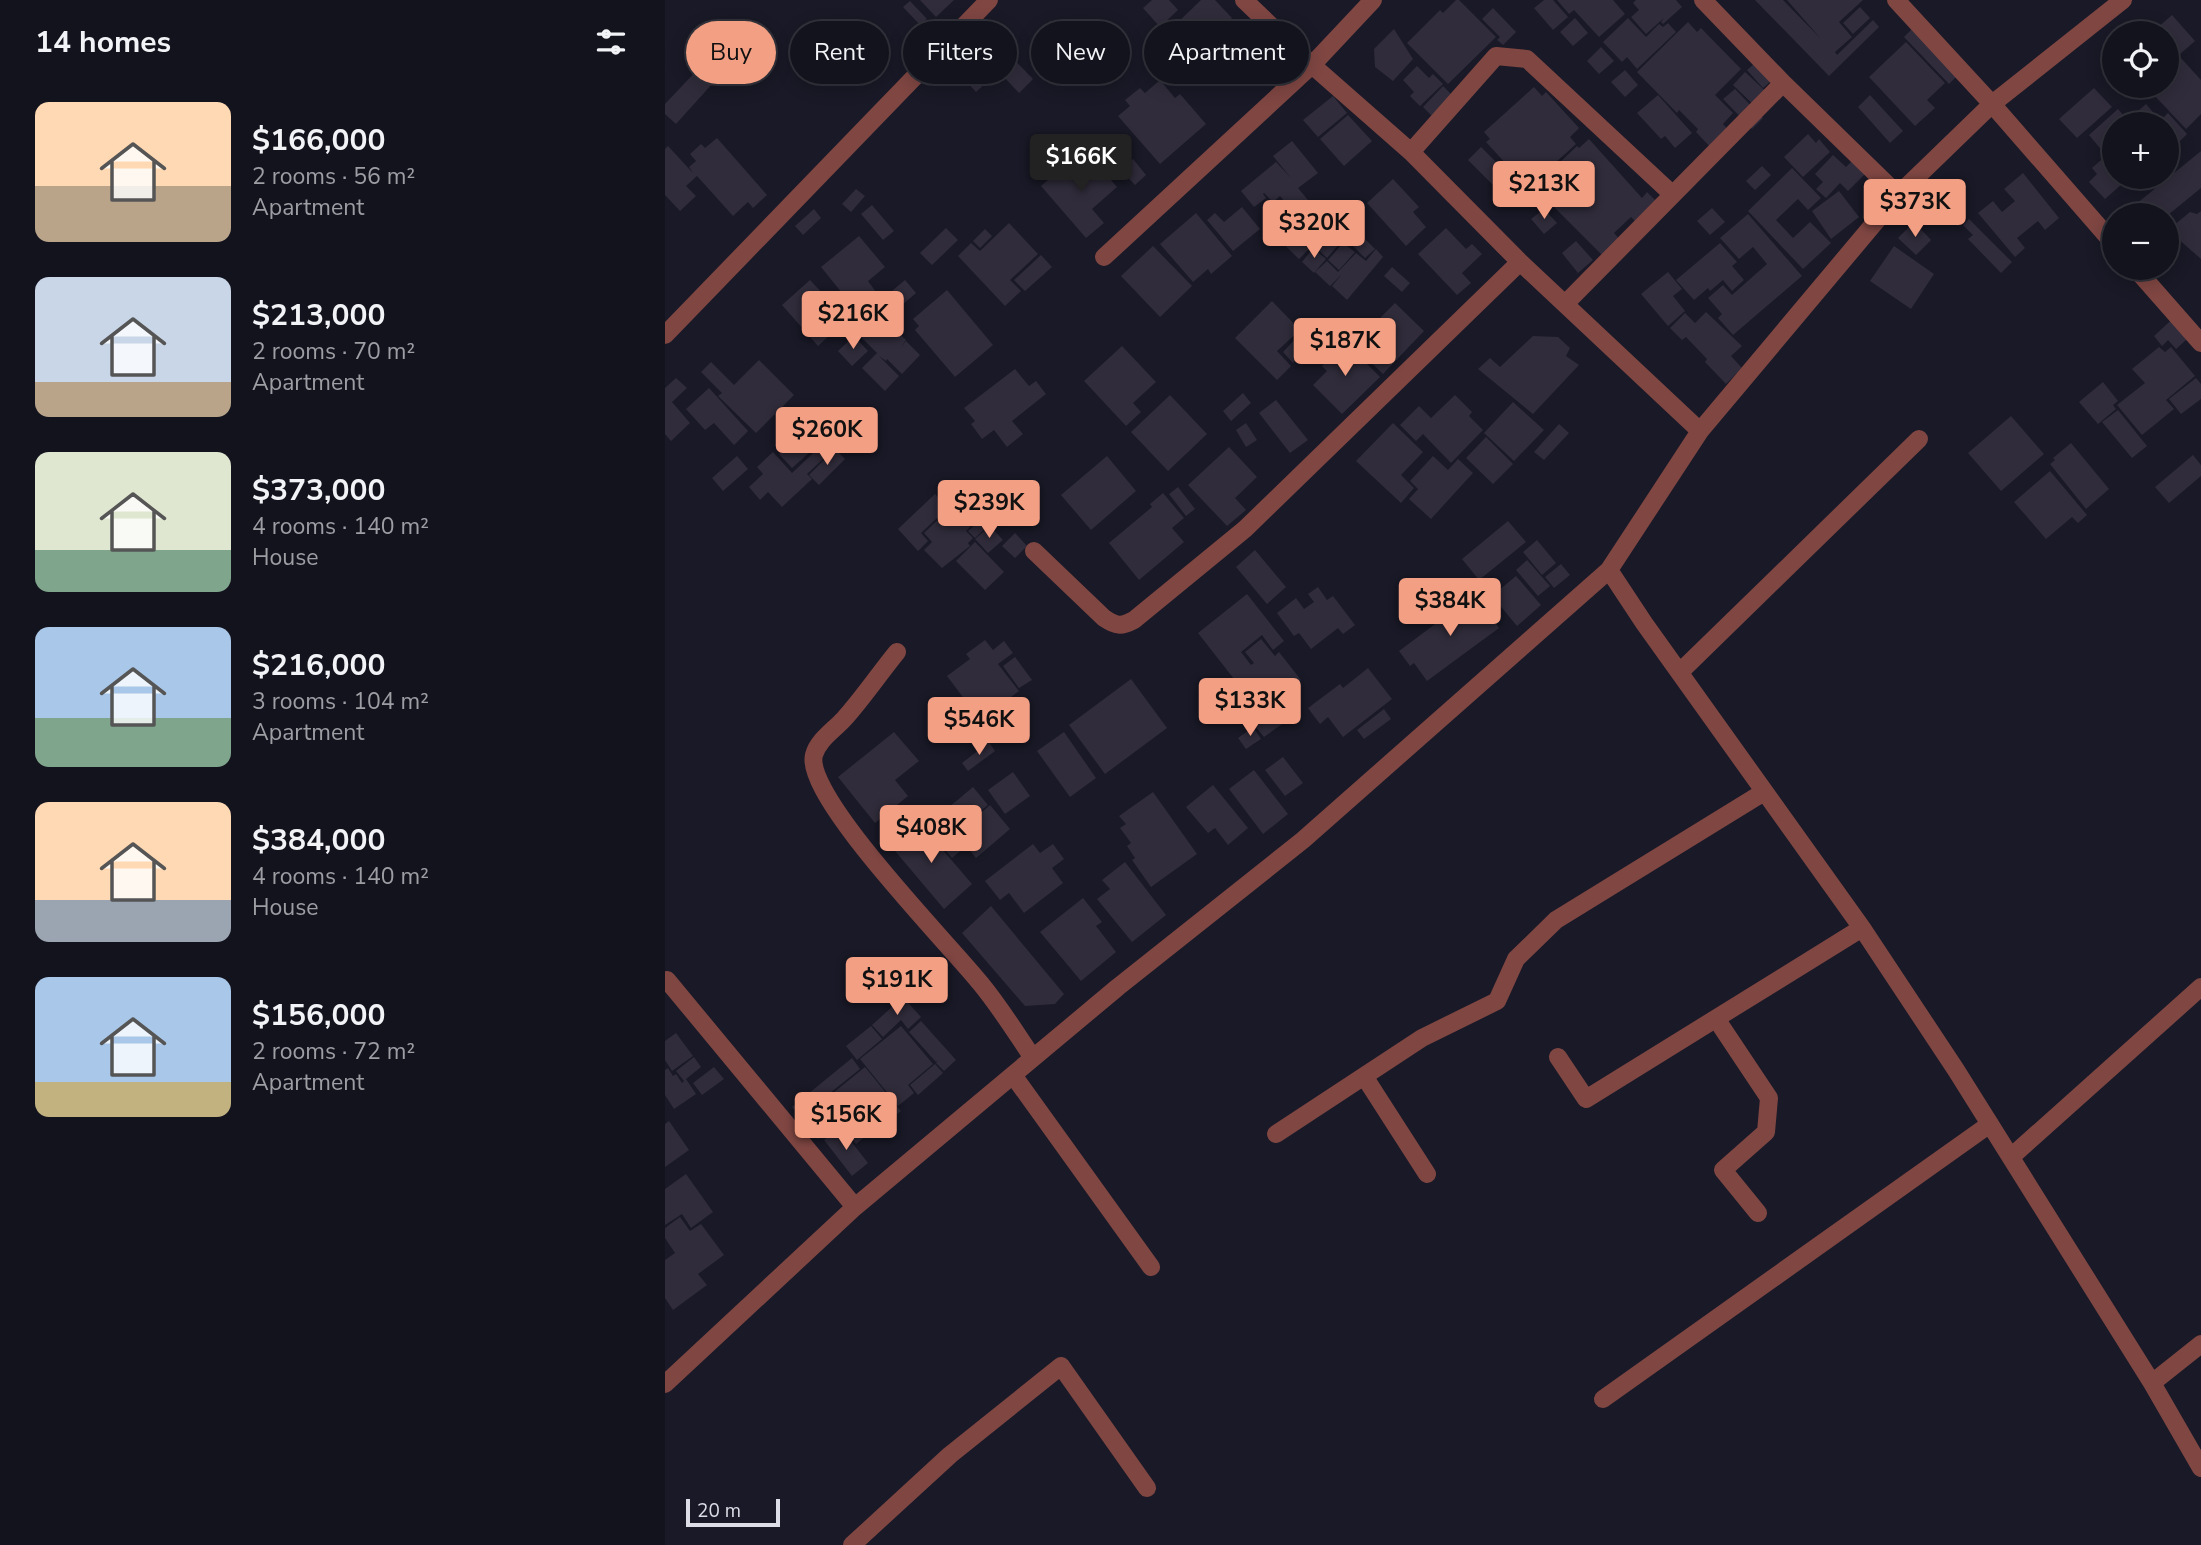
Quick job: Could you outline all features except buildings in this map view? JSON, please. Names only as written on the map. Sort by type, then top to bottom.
[{"type":"street","points":[[665,335],[989,0]]},
{"type":"street","points":[[1244,0],[1312,65],[1411,152],[1520,262],[1700,431]]},
{"type":"street","points":[[1104,257],[1312,65],[1373,0]]},
{"type":"street","points":[[1703,0],[1783,83],[1898,195]]},
{"type":"street","points":[[1896,0],[1992,104],[2102,230]]},
{"type":"street","points":[[665,1384],[855,1207],[1118,986],[1303,839],[1609,570],[1700,431],[1898,195],[1992,104],[2123,0]]},
{"type":"street","points":[[1411,152],[1496,56],[1527,59],[1672,194]]},
{"type":"street","points":[[1566,303],[1783,83]]},
{"type":"street","points":[[1034,551],[1104,618],[1116,626],[1134,620],[1245,529],[1520,262]]},
{"type":"street","points":[[2146,280],[2201,343]]},
{"type":"street","points":[[1680,672],[1919,439]]},
{"type":"street","points":[[1609,570],[1862,928],[2011,1157],[2152,1383],[2201,1468]]},
{"type":"street","points":[[897,652],[817,748],[813,761],[820,783],[845,825],[982,984],[1033,1058]]},
{"type":"street","points":[[1276,1134],[1422,1038],[1497,1001],[1516,958],[1556,920],[1764,792]]},
{"type":"street","points":[[1558,1057],[1586,1099],[1862,928]]},
{"type":"street","points":[[667,980],[855,1207]]},
{"type":"street","points":[[2011,1157],[2201,986]]},
{"type":"street","points":[[1717,1020],[1769,1098],[1766,1132],[1723,1170],[1758,1213]]},
{"type":"street","points":[[1013,1075],[1151,1267]]},
{"type":"street","points":[[1364,1076],[1427,1174]]},
{"type":"street","points":[[1602,1399],[1990,1124]]},
{"type":"street","points":[[2152,1383],[2201,1344]]},
{"type":"street","points":[[852,1545],[950,1455],[1061,1366],[1147,1488]]}]
